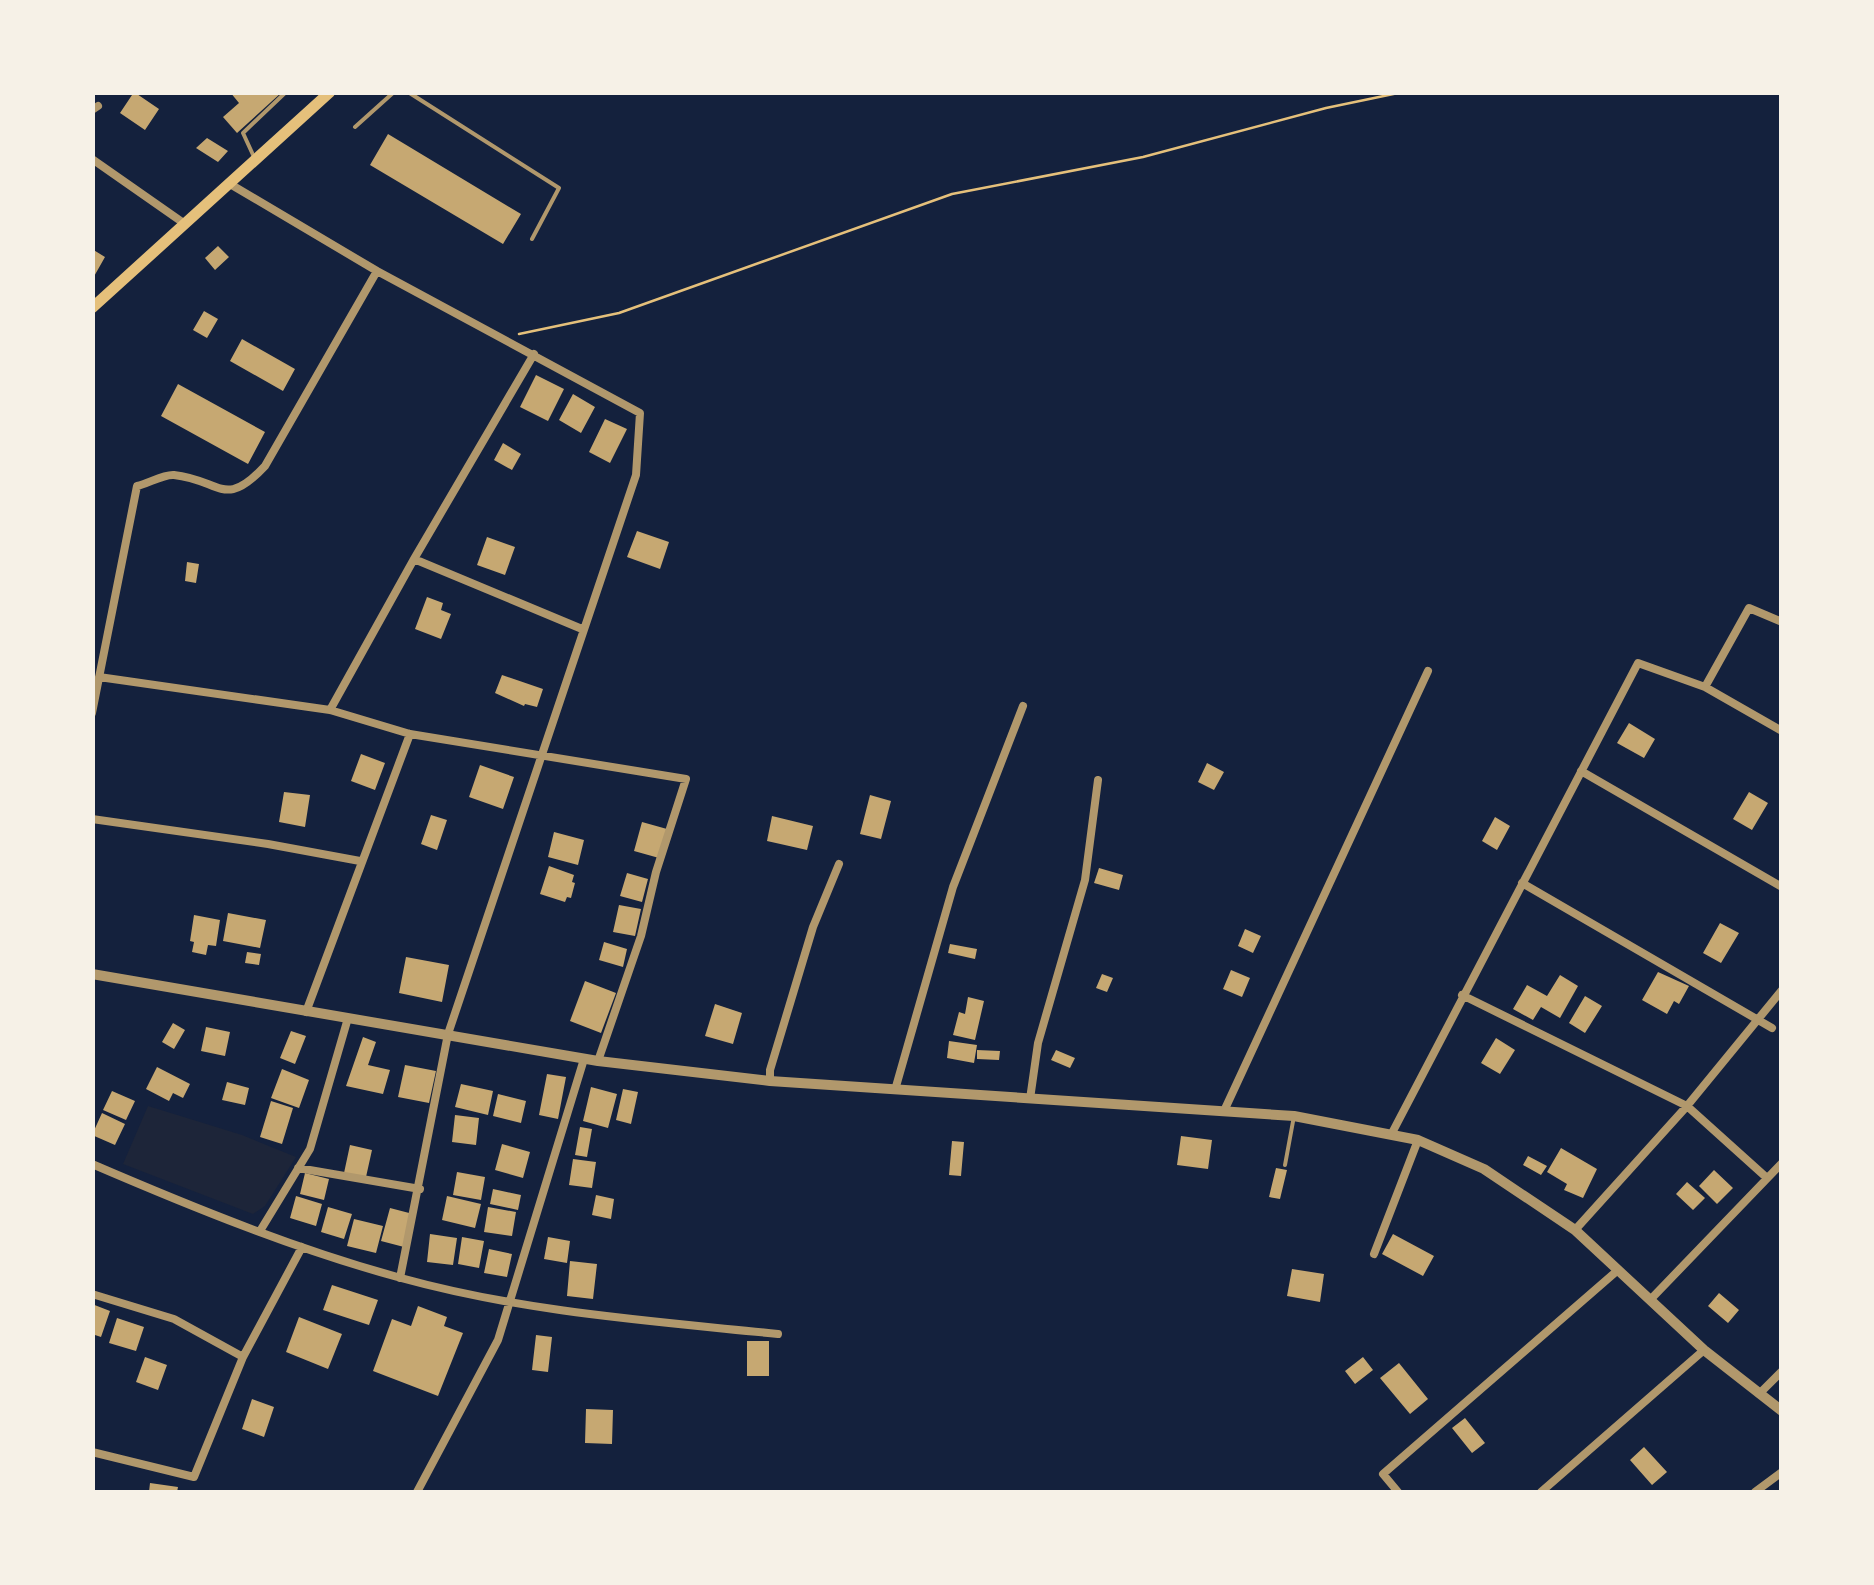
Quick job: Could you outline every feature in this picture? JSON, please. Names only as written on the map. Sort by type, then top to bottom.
[{"type":"main road","points":[[92,308],[330,92]]},
{"type":"street","points":[[92,160],[184,224]]},
{"type":"street","points":[[230,184],[377,271],[640,413],[636,475],[448,1034],[400,1278]]},
{"type":"street","points":[[92,714],[136,486],[174,475],[234,491],[246,486],[265,466],[377,271]]},
{"type":"street","points":[[330,710],[534,354]]},
{"type":"street","points":[[414,559],[582,629]]},
{"type":"street","points":[[1705,687],[1749,608],[1782,622]]},
{"type":"street","points":[[1392,1134],[1638,663],[1705,687],[1782,730]]},
{"type":"street","points":[[1224,1111],[1428,671]]},
{"type":"street","points":[[100,677],[330,710],[410,734],[686,779],[656,872],[641,936],[598,1060]]},
{"type":"street","points":[[895,1090],[953,887],[1023,706]]},
{"type":"street","points":[[306,1012],[410,734]]},
{"type":"street","points":[[1581,771],[1782,887]]},
{"type":"street","points":[[1030,1099],[1038,1043],[1085,880],[1098,780]]},
{"type":"street","points":[[92,819],[360,861]]},
{"type":"street","points":[[770,1081],[813,927],[839,864]]},
{"type":"street","points":[[1522,883],[1772,1028]]},
{"type":"street","points":[[92,974],[598,1060],[770,1081],[1294,1116],[1418,1140],[1484,1170],[1575,1230],[1704,1350],[1782,1411]]},
{"type":"street","points":[[1575,1230],[1687,1106],[1782,990]]},
{"type":"street","points":[[1462,995],[1687,1106],[1768,1178]]},
{"type":"street","points":[[260,1231],[310,1149],[348,1018]]},
{"type":"street","points":[[416,1492],[498,1340],[584,1058]]},
{"type":"street","points":[[1374,1254],[1418,1140]]},
{"type":"street","points":[[1650,1300],[1782,1163]]},
{"type":"street","points":[[92,1164],[302,1248],[400,1278],[573,1313],[778,1334]]},
{"type":"street","points":[[298,1168],[420,1188]]},
{"type":"street","points":[[92,1452],[194,1477],[243,1358],[302,1248]]},
{"type":"street","points":[[1398,1492],[1383,1474],[1618,1270]]},
{"type":"street","points":[[92,1294],[174,1319],[243,1358]]},
{"type":"street","points":[[1541,1492],[1704,1350]]},
{"type":"street","points":[[1759,1394],[1782,1371]]},
{"type":"street","points":[[1756,1492],[1782,1472]]},
{"type":"lane","points":[[256,161],[242,133],[286,92]]},
{"type":"lane","points":[[355,127],[394,92]]},
{"type":"lane","points":[[408,92],[559,188],[532,238]]},
{"type":"lane","points":[[1286,1165],[1294,1116]]},
{"type":"path","points":[[503,338],[618,314],[952,194],[1144,157],[1326,108],[1403,92]]},
{"type":"shaded area","points":[[148,1106],[242,1135],[296,1157],[265,1206],[253,1214],[123,1164]]},
{"type":"building","points":[[134,92],[159,109],[145,130],[120,113]]},
{"type":"building","points":[[230,92],[282,92],[237,133],[223,117],[239,103]]},
{"type":"building","points":[[388,134],[521,214],[503,244],[370,165]]},
{"type":"building","points":[[207,138],[228,151],[218,162],[196,148]]},
{"type":"building","points":[[218,246],[229,257],[215,270],[205,258]]},
{"type":"building","points":[[92,249],[105,257],[92,280]]},
{"type":"building","points":[[204,311],[218,319],[207,338],[193,330]]},
{"type":"building","points":[[242,339],[295,369],[283,391],[230,361]]},
{"type":"building","points":[[536,375],[564,389],[548,421],[520,407]]},
{"type":"building","points":[[178,384],[265,432],[248,464],[161,416]]},
{"type":"building","points":[[573,394],[595,407],[581,433],[559,420]]},
{"type":"building","points":[[605,419],[627,429],[610,463],[589,452]]},
{"type":"building","points":[[503,443],[521,454],[512,470],[494,460]]},
{"type":"building","points":[[637,531],[669,542],[660,569],[627,557]]},
{"type":"building","points":[[487,537],[515,547],[505,575],[477,565]]},
{"type":"building","points":[[187,562],[199,564],[196,583],[185,581]]},
{"type":"building","points":[[427,597],[443,603],[441,610],[451,614],[441,639],[415,629]]},
{"type":"building","points":[[502,675],[543,689],[537,707],[524,706],[495,693]]},
{"type":"building","points":[[1629,723],[1655,739],[1644,758],[1617,743]]},
{"type":"building","points":[[361,754],[385,763],[375,790],[351,781]]},
{"type":"building","points":[[1207,763],[1224,772],[1214,790],[1198,782]]},
{"type":"building","points":[[480,765],[514,777],[503,809],[469,797]]},
{"type":"building","points":[[284,792],[310,795],[305,827],[279,822]]},
{"type":"building","points":[[1749,792],[1768,803],[1752,830],[1733,819]]},
{"type":"building","points":[[870,795],[891,801],[881,839],[860,834]]},
{"type":"building","points":[[431,815],[447,820],[437,850],[421,844]]},
{"type":"building","points":[[772,816],[813,826],[807,850],[767,841]]},
{"type":"building","points":[[1495,817],[1510,826],[1497,850],[1482,841]]},
{"type":"building","points":[[642,822],[667,829],[659,858],[634,851]]},
{"type":"building","points":[[554,832],[584,840],[578,865],[548,857]]},
{"type":"building","points":[[549,866],[574,875],[571,898],[567,897],[565,902],[540,894]]},
{"type":"building","points":[[1099,868],[1123,875],[1119,890],[1094,883]]},
{"type":"building","points":[[627,873],[648,879],[642,902],[620,896]]},
{"type":"building","points":[[619,905],[641,909],[635,936],[613,932]]},
{"type":"building","points":[[228,913],[266,920],[260,948],[223,941]]},
{"type":"building","points":[[194,915],[220,920],[216,946],[208,945],[206,955],[192,952]]},
{"type":"building","points":[[1720,923],[1739,933],[1721,963],[1703,953]]},
{"type":"building","points":[[1245,929],[1261,936],[1253,953],[1238,946]]},
{"type":"building","points":[[604,942],[627,949],[623,967],[599,960]]},
{"type":"building","points":[[950,944],[977,949],[975,959],[948,953]]},
{"type":"building","points":[[247,952],[261,954],[259,965],[245,963]]},
{"type":"building","points":[[406,957],[449,965],[442,1002],[399,993]]},
{"type":"building","points":[[1231,970],[1250,978],[1242,997],[1223,989]]},
{"type":"building","points":[[1658,972],[1689,986],[1679,1004],[1674,1001],[1667,1014],[1642,1000]]},
{"type":"building","points":[[1102,974],[1113,978],[1107,992],[1096,988]]},
{"type":"building","points":[[1560,975],[1578,986],[1560,1018],[1541,1007],[1533,1020],[1513,1009],[1527,985],[1547,996]]},
{"type":"building","points":[[585,981],[616,993],[601,1033],[570,1021]]},
{"type":"building","points":[[1585,996],[1602,1006],[1585,1033],[1569,1023]]},
{"type":"building","points":[[968,997],[984,1001],[975,1040],[953,1035],[959,1012],[965,1014]]},
{"type":"building","points":[[715,1004],[742,1013],[733,1044],[705,1036]]},
{"type":"building","points":[[173,1023],[185,1030],[174,1049],[162,1042]]},
{"type":"building","points":[[206,1027],[230,1032],[225,1056],[201,1051]]},
{"type":"building","points":[[291,1031],[306,1036],[295,1064],[280,1058]]},
{"type":"building","points":[[363,1037],[376,1042],[368,1065],[390,1070],[383,1094],[346,1086]]},
{"type":"building","points":[[1496,1038],[1515,1050],[1500,1074],[1481,1063]]},
{"type":"building","points":[[949,1041],[977,1045],[974,1063],[947,1058]]},
{"type":"building","points":[[977,1050],[1000,1051],[999,1060],[977,1059]]},
{"type":"building","points":[[1056,1050],[1075,1058],[1070,1068],[1051,1060]]},
{"type":"building","points":[[405,1065],[436,1071],[429,1103],[398,1097]]},
{"type":"building","points":[[157,1067],[190,1084],[183,1098],[173,1093],[169,1101],[146,1089]]},
{"type":"building","points":[[282,1069],[309,1080],[299,1108],[271,1098]]},
{"type":"building","points":[[547,1074],[566,1077],[558,1119],[539,1115]]},
{"type":"building","points":[[227,1082],[249,1088],[245,1105],[222,1100]]},
{"type":"building","points":[[461,1084],[493,1091],[488,1115],[455,1107]]},
{"type":"building","points":[[591,1087],[617,1094],[608,1128],[583,1121]]},
{"type":"building","points":[[623,1089],[638,1092],[631,1124],[616,1120]]},
{"type":"building","points":[[112,1091],[135,1101],[126,1120],[103,1110]]},
{"type":"building","points":[[498,1094],[526,1101],[521,1123],[493,1116]]},
{"type":"building","points":[[271,1101],[293,1108],[282,1144],[260,1137]]},
{"type":"building","points":[[102,1113],[125,1124],[115,1145],[92,1135]]},
{"type":"building","points":[[455,1115],[479,1118],[476,1145],[452,1142]]},
{"type":"building","points":[[580,1127],[592,1129],[587,1157],[575,1155]]},
{"type":"building","points":[[1181,1136],[1212,1140],[1208,1169],[1177,1165]]},
{"type":"building","points":[[952,1141],[964,1142],[961,1176],[949,1175]]},
{"type":"building","points":[[502,1144],[530,1152],[523,1178],[495,1170]]},
{"type":"building","points":[[350,1145],[372,1150],[366,1177],[344,1173]]},
{"type":"building","points":[[1561,1148],[1597,1169],[1583,1198],[1564,1190],[1567,1184],[1547,1172]]},
{"type":"building","points":[[1528,1156],[1547,1166],[1541,1175],[1523,1165]]},
{"type":"building","points":[[573,1159],[596,1162],[592,1188],[569,1185]]},
{"type":"building","points":[[1276,1168],[1287,1170],[1280,1199],[1269,1197]]},
{"type":"building","points":[[1714,1170],[1733,1188],[1717,1204],[1699,1186]]},
{"type":"building","points":[[457,1172],[485,1177],[481,1200],[453,1195]]},
{"type":"building","points":[[305,1173],[329,1179],[324,1200],[300,1194]]},
{"type":"building","points":[[1687,1182],[1705,1198],[1693,1210],[1676,1194]]},
{"type":"building","points":[[493,1189],[521,1195],[518,1210],[490,1204]]},
{"type":"building","points":[[596,1195],[614,1199],[611,1219],[592,1215]]},
{"type":"building","points":[[296,1196],[322,1204],[316,1226],[290,1218]]},
{"type":"building","points":[[447,1196],[481,1204],[475,1228],[442,1220]]},
{"type":"building","points":[[328,1207],[352,1214],[344,1239],[321,1232]]},
{"type":"building","points":[[488,1207],[516,1212],[512,1236],[484,1232]]},
{"type":"building","points":[[390,1208],[413,1214],[404,1247],[381,1241]]},
{"type":"building","points":[[354,1219],[383,1226],[376,1253],[347,1246]]},
{"type":"building","points":[[430,1234],[457,1238],[453,1265],[427,1262]]},
{"type":"building","points":[[1393,1234],[1434,1256],[1423,1276],[1382,1254]]},
{"type":"building","points":[[462,1237],[484,1241],[479,1268],[458,1264]]},
{"type":"building","points":[[548,1237],[570,1241],[567,1263],[544,1259]]},
{"type":"building","points":[[489,1249],[512,1254],[507,1277],[484,1273]]},
{"type":"building","points":[[570,1261],[597,1264],[593,1299],[567,1296]]},
{"type":"building","points":[[1292,1269],[1324,1274],[1320,1302],[1287,1296]]},
{"type":"building","points":[[332,1285],[378,1300],[369,1325],[323,1310]]},
{"type":"building","points":[[1719,1293],[1739,1310],[1728,1323],[1708,1306]]},
{"type":"building","points":[[92,1304],[110,1311],[101,1337],[92,1334]]},
{"type":"building","points":[[418,1306],[447,1317],[444,1326],[463,1333],[438,1396],[373,1371],[392,1319],[411,1326]]},
{"type":"building","points":[[299,1317],[342,1334],[328,1369],[286,1352]]},
{"type":"building","points":[[117,1318],[144,1327],[136,1351],[109,1343]]},
{"type":"building","points":[[536,1335],[552,1337],[548,1372],[532,1370]]},
{"type":"building","points":[[747,1341],[769,1341],[769,1376],[747,1376]]},
{"type":"building","points":[[145,1357],[167,1365],[158,1390],[136,1382]]},
{"type":"building","points":[[1363,1357],[1373,1370],[1355,1384],[1345,1371]]},
{"type":"building","points":[[1399,1363],[1428,1399],[1410,1414],[1380,1378]]},
{"type":"building","points":[[252,1399],[274,1407],[264,1437],[242,1429]]},
{"type":"building","points":[[586,1409],[613,1410],[612,1444],[585,1443]]},
{"type":"building","points":[[1465,1418],[1485,1443],[1472,1453],[1452,1428]]},
{"type":"building","points":[[1644,1447],[1667,1472],[1652,1485],[1630,1460]]},
{"type":"building","points":[[150,1483],[178,1487],[177,1492],[149,1492]]}]
